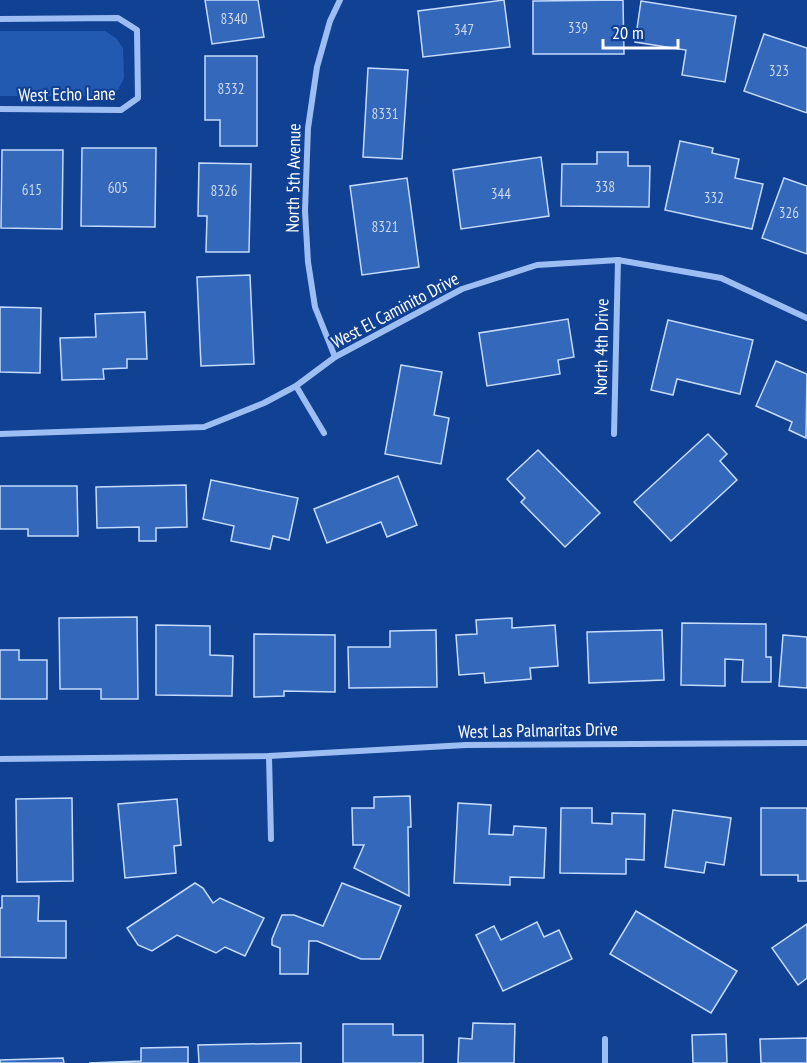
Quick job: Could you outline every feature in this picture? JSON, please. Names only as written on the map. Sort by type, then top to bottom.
[{"type":"street","name":"North 5th Avenue","points":[[335,357],[315,307],[308,262],[305,211],[308,128],[317,67],[330,21],[340,0]]},
{"type":"street","name":"West Echo Lane","points":[[0,19],[118,18],[137,30],[138,98],[120,110],[0,110]]},
{"type":"street","name":"West El Caminito Drive","points":[[0,434],[204,427],[264,403],[296,386],[335,357],[462,289],[537,265],[618,260],[721,278],[807,318]]},
{"type":"street","name":"North 4th Drive","points":[[614,434],[618,260]]},
{"type":"street","points":[[296,386],[324,433]]},
{"type":"street","name":"West Las Palmaritas Drive","points":[[0,759],[269,756],[466,745],[807,743]]},
{"type":"street","points":[[269,756],[272,839]]},
{"type":"street","points":[[605,1039],[605,1063]]},
{"type":"shaded area","points":[[0,31],[105,31],[116,38],[123,48],[124,78],[118,90],[106,96],[0,96]]},
{"type":"building","points":[[205,0],[258,0],[264,37],[212,44]]},
{"type":"building","points":[[504,0],[510,47],[423,57],[418,11]]},
{"type":"building","points":[[623,0],[624,54],[533,54],[533,1]]},
{"type":"building","points":[[641,1],[736,16],[725,82],[682,75],[686,50],[635,42]]},
{"type":"building","points":[[764,34],[807,48],[807,113],[744,91]]},
{"type":"building","points":[[205,56],[257,56],[257,146],[220,146],[220,120],[205,120]]},
{"type":"building","points":[[368,68],[408,70],[402,159],[363,157]]},
{"type":"building","points":[[680,141],[713,148],[712,153],[739,159],[735,178],[763,184],[752,229],[665,210]]},
{"type":"building","points":[[82,148],[156,148],[155,227],[81,226]]},
{"type":"building","points":[[2,150],[63,150],[62,229],[1,228]]},
{"type":"building","points":[[597,152],[628,152],[628,166],[650,166],[649,207],[561,206],[562,164],[597,164]]},
{"type":"building","points":[[541,157],[549,216],[461,229],[453,170]]},
{"type":"building","points":[[199,163],[251,164],[249,252],[206,252],[207,216],[198,216]]},
{"type":"building","points":[[407,178],[419,267],[362,275],[350,186]]},
{"type":"building","points":[[784,178],[807,186],[807,254],[762,238]]},
{"type":"building","points":[[250,275],[254,364],[201,366],[197,277]]},
{"type":"building","points":[[0,307],[41,308],[40,373],[0,372]]},
{"type":"building","points":[[145,312],[147,359],[127,359],[127,368],[103,369],[104,379],[62,380],[60,338],[96,337],[95,314]]},
{"type":"building","points":[[568,319],[574,357],[558,360],[560,374],[487,386],[479,333]]},
{"type":"building","points":[[668,320],[753,340],[740,394],[677,379],[673,395],[651,390]]},
{"type":"building","points":[[776,361],[807,374],[806,438],[789,430],[792,422],[756,406]]},
{"type":"building","points":[[401,365],[442,372],[434,415],[449,418],[441,464],[385,454]]},
{"type":"building","points":[[708,434],[727,454],[720,461],[737,480],[671,541],[634,502]]},
{"type":"building","points":[[538,450],[600,513],[565,547],[521,502],[525,498],[507,479]]},
{"type":"building","points":[[398,476],[417,525],[387,537],[381,522],[327,543],[314,509]]},
{"type":"building","points":[[211,480],[298,498],[289,540],[273,536],[270,549],[231,541],[234,526],[203,519]]},
{"type":"building","points":[[186,485],[187,527],[156,528],[156,541],[139,541],[139,527],[97,528],[96,487]]},
{"type":"building","points":[[0,486],[77,486],[78,536],[28,536],[28,529],[0,529]]},
{"type":"building","points":[[137,617],[138,699],[101,699],[101,689],[60,689],[59,618]]},
{"type":"building","points":[[512,618],[512,628],[555,625],[558,666],[530,668],[531,679],[485,683],[484,673],[459,675],[456,635],[477,634],[476,620]]},
{"type":"building","points":[[682,623],[766,624],[766,657],[771,657],[771,682],[742,682],[743,660],[725,659],[725,686],[681,685]]},
{"type":"building","points":[[156,625],[210,626],[210,655],[233,656],[232,696],[156,695]]},
{"type":"building","points":[[436,630],[437,687],[349,688],[348,647],[390,647],[390,631]]},
{"type":"building","points":[[662,630],[664,680],[589,683],[587,632]]},
{"type":"building","points":[[254,634],[335,635],[335,692],[284,691],[284,696],[254,697]]},
{"type":"building","points":[[783,635],[807,637],[807,688],[779,686]]},
{"type":"building","points":[[0,650],[19,650],[19,660],[47,660],[47,699],[0,699]]},
{"type":"building","points":[[410,796],[409,896],[354,868],[364,845],[353,845],[352,808],[374,808],[374,797]]},
{"type":"building","points":[[72,798],[73,881],[17,882],[16,799]]},
{"type":"building","points":[[177,799],[181,845],[174,846],[176,873],[125,878],[118,804]]},
{"type":"building","points":[[458,803],[491,805],[489,834],[513,835],[514,826],[546,828],[544,878],[510,877],[510,885],[454,883]]},
{"type":"building","points":[[561,808],[592,808],[592,823],[612,824],[612,813],[645,814],[644,860],[626,859],[626,874],[560,873]]},
{"type":"building","points":[[761,808],[807,808],[807,881],[798,881],[798,875],[761,875]]},
{"type":"building","points":[[673,810],[731,818],[724,865],[706,862],[704,873],[665,867]]},
{"type":"building","points":[[195,883],[203,888],[213,903],[220,898],[264,918],[245,956],[225,947],[216,953],[177,935],[152,951],[138,945],[127,928]]},
{"type":"building","points":[[342,883],[401,906],[380,959],[361,959],[317,941],[309,941],[308,974],[280,974],[280,948],[272,945],[272,939],[282,915],[294,915],[323,926]]},
{"type":"building","points":[[2,896],[39,896],[38,921],[66,921],[66,958],[0,957]]},
{"type":"building","points":[[636,911],[737,971],[711,1013],[610,954]]},
{"type":"building","points":[[537,922],[544,937],[559,930],[572,959],[503,991],[476,935],[494,926],[501,940]]},
{"type":"building","points":[[807,924],[807,978],[798,985],[772,948]]},
{"type":"building","points":[[473,1023],[515,1024],[514,1063],[458,1063],[459,1038],[472,1039]]},
{"type":"building","points":[[343,1024],[393,1024],[393,1035],[423,1035],[423,1063],[343,1063]]},
{"type":"building","points":[[726,1034],[727,1063],[693,1063],[692,1035]]},
{"type":"building","points":[[807,1038],[807,1063],[761,1063],[760,1039]]},
{"type":"building","points":[[301,1043],[301,1063],[199,1063],[198,1045]]},
{"type":"building","points":[[188,1047],[188,1063],[89,1063],[141,1061],[141,1048]]},
{"type":"building","points":[[63,1058],[64,1063],[0,1063],[0,1060]]}]
